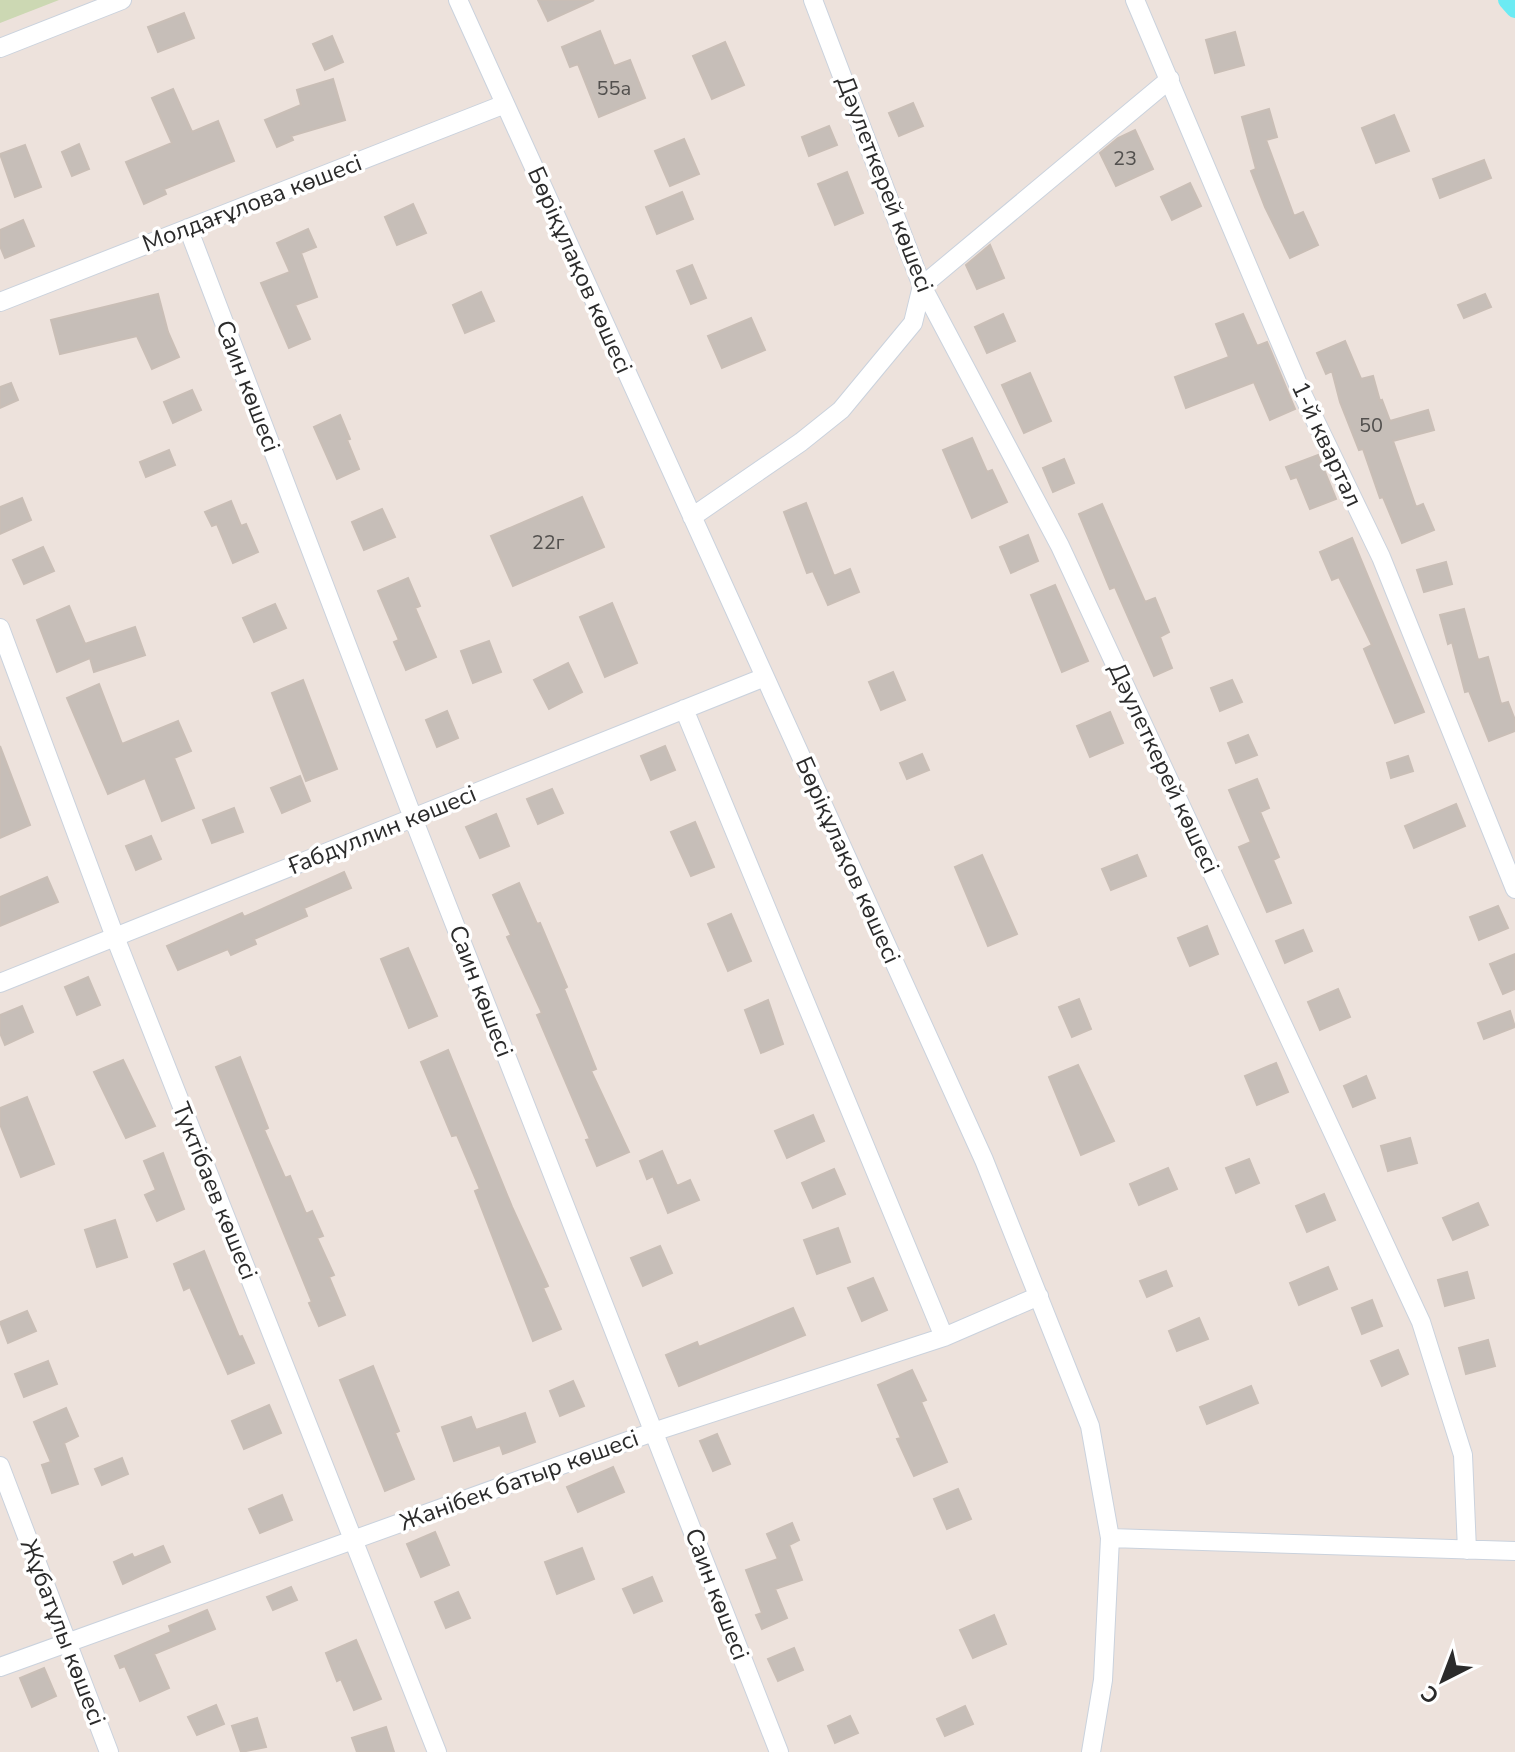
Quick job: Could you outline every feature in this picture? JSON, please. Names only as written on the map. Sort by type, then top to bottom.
[{"type":"street","points":[[0,48],[122,0]]},
{"type":"street","name":"Бөріқұлақов көшесі","points":[[458,0],[984,1160],[1090,1426],[1110,1538],[1103,1680],[1091,1752]]},
{"type":"street","name":"Дәулеткерей көшесі","points":[[813,0],[922,286],[1060,546],[1421,1322],[1463,1455],[1467,1550]]},
{"type":"street","name":"1-й квартал","points":[[1135,0],[1300,389],[1381,557],[1515,889]]},
{"type":"street","points":[[692,517],[801,442],[841,410],[913,323],[922,286],[1170,79]]},
{"type":"street","name":"Молдағұлова көшесі","points":[[0,302],[505,104]]},
{"type":"street","name":"Саин көшесі","points":[[188,228],[413,818],[779,1752]]},
{"type":"street","name":"Түктібаев көшесі","points":[[0,628],[115,937],[437,1752]]},
{"type":"street","name":"Ғабдуллин көшесі","points":[[0,983],[765,677]]},
{"type":"street","points":[[684,709],[944,1337]]},
{"type":"street","name":"Жанібек батыр көшесі","points":[[0,1667],[653,1432],[944,1337],[1039,1296]]},
{"type":"street","name":"Жұбатұлы көшесі","points":[[0,1466],[109,1752]]},
{"type":"street","points":[[1110,1538],[1515,1551]]},
{"type":"green space","points":[[0,0],[59,0],[0,23]]},
{"type":"building","points":[[538,0],[594,0],[548,21]]},
{"type":"building","points":[[184,13],[194,38],[158,52],[148,27]]},
{"type":"building","points":[[600,31],[614,66],[630,60],[645,98],[599,117],[578,64],[570,67],[562,47]]},
{"type":"building","points":[[1235,32],[1244,65],[1215,73],[1206,40]]},
{"type":"building","points":[[332,36],[343,62],[325,70],[313,44]]},
{"type":"building","points":[[725,42],[744,85],[712,99],[693,56]]},
{"type":"building","points":[[333,79],[345,120],[291,136],[293,140],[277,147],[265,120],[301,105],[297,90]]},
{"type":"building","points":[[173,89],[192,132],[218,121],[234,161],[164,189],[166,194],[144,204],[126,162],[172,143],[152,98]]},
{"type":"building","points":[[913,103],[923,126],[899,136],[889,113]]},
{"type":"building","points":[[1269,109],[1277,137],[1266,140],[1294,216],[1303,212],[1318,245],[1290,258],[1251,171],[1256,169],[1242,117]]},
{"type":"building","points":[[1394,115],[1409,151],[1376,163],[1362,128]]},
{"type":"building","points":[[829,126],[837,145],[809,156],[802,137]]},
{"type":"building","points":[[1135,130],[1153,169],[1116,186],[1100,153],[1118,138]]},
{"type":"building","points":[[684,139],[699,174],[670,186],[655,151]]},
{"type":"building","points":[[79,144],[89,169],[72,176],[62,152]]},
{"type":"building","points":[[25,145],[41,187],[15,197],[0,154]]},
{"type":"building","points":[[1484,160],[1491,178],[1440,198],[1433,179]]},
{"type":"building","points":[[847,172],[863,213],[835,225],[818,184]]},
{"type":"building","points":[[1190,183],[1201,206],[1172,220],[1161,197]]},
{"type":"building","points":[[682,192],[693,219],[657,234],[646,207]]},
{"type":"building","points":[[413,204],[426,233],[397,245],[385,217]]},
{"type":"building","points":[[23,220],[34,246],[5,258],[0,246],[0,230]]},
{"type":"building","points":[[308,229],[316,247],[301,253],[317,297],[295,305],[310,339],[289,348],[261,283],[290,272],[277,243]]},
{"type":"building","points":[[990,245],[1004,278],[977,289],[966,265]]},
{"type":"building","points":[[692,265],[706,298],[691,304],[677,271]]},
{"type":"building","points":[[481,292],[494,321],[465,333],[453,305]]},
{"type":"building","points":[[158,294],[168,332],[179,357],[152,369],[137,336],[60,354],[51,320]]},
{"type":"building","points":[[1485,294],[1491,307],[1464,318],[1458,305]]},
{"type":"building","points":[[1003,314],[1015,341],[987,353],[975,327]]},
{"type":"building","points":[[1243,314],[1257,346],[1267,342],[1295,409],[1270,420],[1254,382],[1186,408],[1175,377],[1229,357],[1216,324]]},
{"type":"building","points":[[751,318],[765,350],[722,368],[708,336]]},
{"type":"building","points":[[1345,341],[1361,379],[1373,376],[1390,421],[1428,410],[1434,430],[1393,441],[1416,507],[1423,504],[1434,530],[1402,543],[1383,497],[1380,498],[1363,449],[1359,450],[1340,402],[1332,371],[1326,374],[1317,353]]},
{"type":"building","points":[[1030,373],[1051,421],[1024,433],[1002,385]]},
{"type":"building","points":[[11,383],[18,400],[0,408],[0,387]]},
{"type":"building","points":[[192,390],[201,410],[173,423],[164,402]]},
{"type":"building","points":[[340,415],[359,469],[337,479],[314,427]]},
{"type":"building","points":[[972,438],[987,472],[992,470],[1007,502],[972,518],[943,450]]},
{"type":"building","points":[[169,450],[175,465],[146,477],[140,462]]},
{"type":"building","points":[[1318,455],[1336,499],[1310,509],[1297,477],[1291,479],[1286,467]]},
{"type":"building","points":[[1064,459],[1074,483],[1053,492],[1043,468]]},
{"type":"building","points":[[582,497],[604,547],[513,586],[491,536]]},
{"type":"building","points":[[22,498],[31,520],[0,534],[0,507]]},
{"type":"building","points":[[231,501],[241,526],[246,524],[258,552],[233,563],[217,524],[212,526],[205,512]]},
{"type":"building","points":[[806,503],[834,576],[850,569],[859,592],[828,605],[813,571],[807,573],[784,512]]},
{"type":"building","points":[[1102,504],[1145,602],[1155,598],[1169,632],[1160,637],[1172,668],[1154,676],[1115,587],[1110,589],[1079,514]]},
{"type":"building","points":[[382,509],[395,537],[364,550],[352,522]]},
{"type":"building","points":[[1028,535],[1038,561],[1011,573],[1000,547]]},
{"type":"building","points":[[1352,538],[1424,712],[1395,723],[1364,649],[1372,645],[1339,577],[1332,580],[1320,552]]},
{"type":"building","points":[[43,547],[54,571],[24,584],[13,560]]},
{"type":"building","points":[[1446,562],[1452,584],[1424,592],[1417,570]]},
{"type":"building","points":[[408,578],[420,606],[415,608],[436,657],[406,670],[394,642],[399,640],[378,591]]},
{"type":"building","points":[[1055,585],[1088,661],[1062,672],[1031,595]]},
{"type":"building","points":[[612,603],[637,663],[605,677],[580,617]]},
{"type":"building","points":[[275,604],[286,628],[254,642],[243,618]]},
{"type":"building","points":[[69,606],[85,644],[135,627],[145,655],[94,672],[90,658],[57,672],[37,620]]},
{"type":"building","points":[[1464,609],[1478,660],[1488,657],[1501,704],[1508,702],[1515,720],[1515,731],[1489,741],[1469,691],[1465,692],[1452,642],[1448,644],[1440,615]]},
{"type":"building","points":[[489,641],[501,672],[473,683],[461,651]]},
{"type":"building","points":[[568,663],[582,692],[549,709],[534,680]]},
{"type":"building","points":[[893,672],[905,700],[881,710],[869,682]]},
{"type":"building","points":[[303,680],[337,769],[306,781],[272,693]]},
{"type":"building","points":[[1232,680],[1242,702],[1220,711],[1211,688]]},
{"type":"building","points":[[99,684],[122,744],[178,721],[191,751],[174,758],[194,808],[162,821],[145,778],[108,794],[67,698]]},
{"type":"building","points":[[447,711],[458,738],[437,747],[426,720]]},
{"type":"building","points":[[1110,712],[1123,743],[1090,757],[1077,726]]},
{"type":"building","points":[[1248,735],[1257,755],[1236,763],[1228,743]]},
{"type":"building","points":[[0,746],[30,825],[0,838]]},
{"type":"building","points":[[665,746],[675,770],[651,780],[641,756]]},
{"type":"building","points":[[922,754],[929,770],[907,779],[900,763]]},
{"type":"building","points":[[1408,756],[1413,771],[1391,778],[1387,763]]},
{"type":"building","points":[[300,776],[310,801],[282,813],[271,788]]},
{"type":"building","points":[[1257,779],[1269,808],[1260,812],[1279,857],[1273,860],[1291,903],[1267,912],[1239,847],[1251,842],[1229,790]]},
{"type":"building","points":[[552,789],[563,813],[538,824],[527,799]]},
{"type":"building","points":[[1456,804],[1465,826],[1414,848],[1405,826]]},
{"type":"building","points":[[234,808],[243,832],[212,843],[203,820]]},
{"type":"building","points":[[496,814],[509,846],[480,858],[466,827]]},
{"type":"building","points":[[695,822],[714,867],[691,876],[671,832]]},
{"type":"building","points":[[151,836],[161,859],[136,870],[126,846]]},
{"type":"building","points":[[982,855],[1017,934],[988,946],[955,867]]},
{"type":"building","points":[[1137,855],[1146,876],[1111,890],[1102,869]]},
{"type":"building","points":[[344,872],[351,888],[304,908],[307,916],[254,939],[256,944],[231,955],[228,949],[178,970],[167,946],[242,913],[244,917]]},
{"type":"building","points":[[47,877],[58,902],[0,926],[0,897]]},
{"type":"building","points":[[519,883],[567,987],[564,989],[596,1069],[591,1071],[629,1152],[597,1166],[586,1140],[590,1139],[537,1015],[542,1013],[507,937],[511,935],[493,895]]},
{"type":"building","points":[[1498,906],[1508,928],[1479,940],[1470,917]]},
{"type":"building","points":[[731,914],[751,961],[728,971],[708,924]]},
{"type":"building","points":[[1207,926],[1218,954],[1190,966],[1178,938]]},
{"type":"building","points":[[1303,930],[1312,951],[1285,963],[1276,941]]},
{"type":"building","points":[[408,948],[437,1016],[409,1028],[381,959]]},
{"type":"building","points":[[1515,954],[1515,989],[1503,994],[1490,964]]},
{"type":"building","points":[[88,977],[100,1005],[77,1015],[65,987]]},
{"type":"building","points":[[1338,989],[1350,1017],[1320,1030],[1308,1002]]},
{"type":"building","points":[[1079,999],[1091,1029],[1072,1037],[1059,1007]]},
{"type":"building","points":[[768,1000],[783,1044],[761,1053],[745,1010]]},
{"type":"building","points":[[22,1006],[33,1032],[5,1045],[0,1033],[0,1015]]},
{"type":"building","points":[[1510,1011],[1515,1027],[1484,1039],[1478,1023]]},
{"type":"building","points":[[448,1050],[548,1286],[543,1288],[561,1329],[533,1341],[475,1191],[480,1189],[457,1135],[452,1136],[421,1062]]},
{"type":"building","points":[[240,1057],[268,1128],[264,1130],[285,1178],[290,1176],[306,1214],[312,1211],[323,1236],[317,1238],[334,1275],[329,1277],[345,1315],[319,1326],[216,1067]]},
{"type":"building","points":[[123,1060],[155,1126],[126,1138],[94,1072]]},
{"type":"building","points":[[1276,1063],[1288,1092],[1257,1105],[1245,1076]]},
{"type":"building","points":[[1078,1065],[1114,1141],[1081,1155],[1049,1077]]},
{"type":"building","points":[[1366,1076],[1375,1098],[1353,1107],[1344,1086]]},
{"type":"building","points":[[27,1097],[54,1164],[21,1177],[0,1124],[0,1108]]},
{"type":"building","points":[[813,1115],[824,1141],[787,1158],[775,1131]]},
{"type":"building","points":[[1410,1138],[1417,1163],[1388,1171],[1381,1146]]},
{"type":"building","points":[[662,1151],[677,1186],[690,1180],[699,1200],[668,1213],[653,1176],[647,1179],[640,1161]]},
{"type":"building","points":[[163,1153],[184,1209],[157,1221],[145,1195],[156,1190],[144,1161]]},
{"type":"building","points":[[1249,1159],[1259,1183],[1236,1193],[1226,1168]]},
{"type":"building","points":[[1168,1168],[1177,1189],[1139,1205],[1130,1184]]},
{"type":"building","points":[[834,1169],[845,1194],[813,1208],[802,1183]]},
{"type":"building","points":[[1324,1194],[1335,1220],[1307,1232],[1296,1206]]},
{"type":"building","points":[[1478,1203],[1488,1225],[1453,1240],[1443,1218]]},
{"type":"building","points":[[115,1220],[127,1257],[97,1267],[85,1230]]},
{"type":"building","points":[[838,1228],[850,1262],[817,1274],[804,1240]]},
{"type":"building","points":[[660,1246],[672,1273],[643,1286],[631,1258]]},
{"type":"building","points":[[204,1251],[239,1337],[242,1336],[254,1363],[228,1374],[190,1287],[184,1290],[174,1264]]},
{"type":"building","points":[[1328,1267],[1337,1289],[1299,1305],[1290,1283]]},
{"type":"building","points":[[1166,1271],[1172,1286],[1147,1297],[1140,1281]]},
{"type":"building","points":[[1467,1272],[1474,1298],[1445,1306],[1438,1280]]},
{"type":"building","points":[[873,1278],[887,1310],[862,1321],[848,1288]]},
{"type":"building","points":[[1372,1300],[1382,1326],[1362,1334],[1352,1308]]},
{"type":"building","points":[[793,1308],[805,1335],[679,1386],[666,1355],[697,1342],[699,1347]]},
{"type":"building","points":[[27,1311],[36,1331],[8,1343],[0,1322]]},
{"type":"building","points":[[1199,1318],[1208,1339],[1177,1351],[1169,1331]]},
{"type":"building","points":[[1488,1340],[1495,1366],[1466,1374],[1459,1348]]},
{"type":"building","points":[[1398,1350],[1408,1374],[1382,1386],[1371,1361]]},
{"type":"building","points":[[48,1361],[57,1384],[24,1397],[15,1374]]},
{"type":"building","points":[[373,1366],[414,1479],[385,1491],[340,1380]]},
{"type":"building","points":[[912,1370],[926,1400],[921,1402],[947,1462],[914,1476],[878,1385]]},
{"type":"building","points":[[573,1381],[584,1406],[560,1416],[550,1391]]},
{"type":"building","points":[[1251,1386],[1258,1403],[1207,1424],[1200,1407]]},
{"type":"building","points":[[269,1405],[281,1433],[244,1449],[232,1421]]},
{"type":"building","points":[[66,1408],[78,1436],[64,1443],[78,1484],[52,1493],[42,1465],[51,1462],[34,1422]]},
{"type":"building","points":[[525,1413],[535,1442],[503,1454],[500,1445],[454,1461],[442,1427],[471,1417],[476,1430]]},
{"type":"building","points":[[717,1434],[730,1464],[713,1471],[700,1441]]},
{"type":"building","points":[[122,1458],[128,1474],[102,1485],[95,1469]]},
{"type":"building","points":[[613,1467],[624,1492],[578,1512],[567,1487]]},
{"type":"building","points":[[958,1489],[971,1519],[947,1529],[934,1499]]},
{"type":"building","points":[[282,1495],[292,1520],[260,1533],[249,1509]]},
{"type":"building","points":[[792,1523],[799,1540],[789,1545],[802,1580],[775,1589],[787,1618],[762,1629],[756,1615],[762,1613],[746,1570],[778,1559],[767,1534]]},
{"type":"building","points":[[435,1532],[449,1565],[421,1577],[407,1544]]},
{"type":"building","points":[[163,1546],[170,1562],[123,1584],[114,1562],[132,1554],[134,1558]]},
{"type":"building","points":[[582,1548],[594,1579],[557,1594],[545,1562]]},
{"type":"building","points":[[652,1577],[662,1601],[634,1613],[623,1589]]},
{"type":"building","points":[[291,1587],[297,1600],[273,1610],[267,1597]]},
{"type":"building","points":[[458,1592],[470,1618],[446,1628],[435,1602]]},
{"type":"building","points":[[207,1610],[215,1629],[154,1654],[169,1688],[140,1701],[125,1666],[120,1668],[115,1656],[171,1632],[169,1626]]},
{"type":"building","points":[[994,1615],[1006,1644],[973,1658],[960,1630]]},
{"type":"building","points":[[356,1640],[381,1699],[354,1710],[341,1679],[337,1681],[326,1653]]},
{"type":"building","points":[[794,1648],[803,1670],[778,1681],[768,1659]]},
{"type":"building","points":[[44,1668],[56,1696],[32,1707],[20,1678]]},
{"type":"building","points":[[216,1705],[224,1724],[197,1735],[188,1717]]},
{"type":"building","points":[[965,1706],[973,1724],[945,1736],[937,1719]]},
{"type":"building","points":[[850,1716],[858,1733],[835,1743],[828,1726]]},
{"type":"building","points":[[257,1718],[266,1747],[241,1752],[232,1726]]},
{"type":"building","points":[[386,1727],[394,1752],[357,1752],[352,1738]]},
{"type":"waterway","points":[[1507,0],[1515,9]]}]
